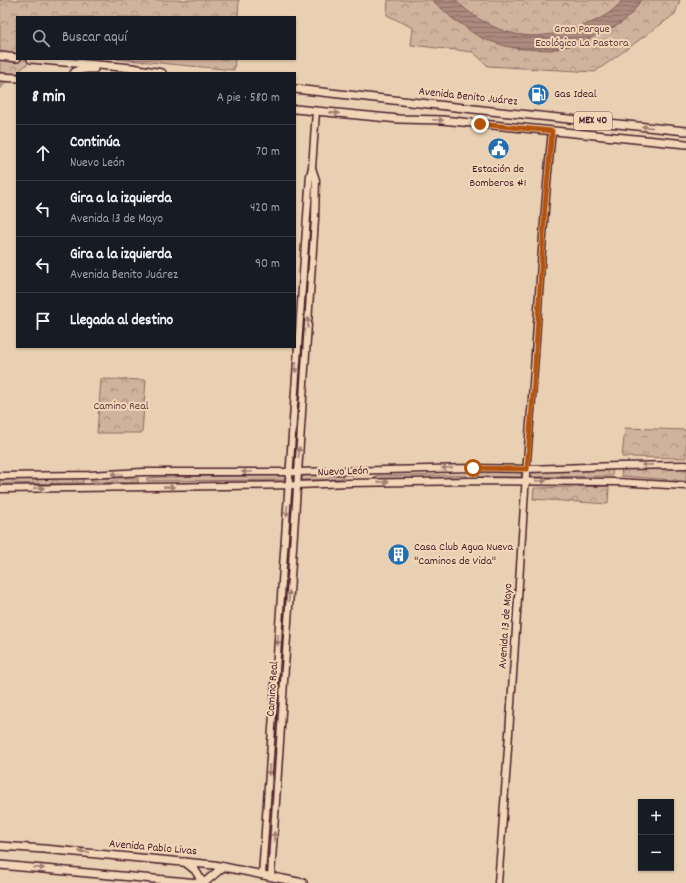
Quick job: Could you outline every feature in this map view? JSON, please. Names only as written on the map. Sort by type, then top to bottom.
[{"type":"main road","points":[[0,56],[16,58]]},
{"type":"main road","points":[[42,60],[132,68],[156,72]]},
{"type":"main road","points":[[75,72],[86,68],[132,68]]},
{"type":"main road","points":[[0,77],[16,78]]},
{"type":"main road","name":"Avenida Benito Juárez","points":[[296,89],[686,131]]},
{"type":"main road","name":"MEX 40","points":[[296,109],[399,119],[442,120],[686,144]]},
{"type":"main road","points":[[499,126],[500,112]]},
{"type":"main road","name":"Avenida Pablo Livas","points":[[0,846],[184,862],[223,867],[303,883]]},
{"type":"main road","points":[[184,862],[195,870],[203,883],[223,867]]},
{"type":"main road","points":[[0,865],[198,883]]},
{"type":"street","name":"Camino Real","points":[[262,874],[304,244],[316,111]]},
{"type":"street","name":"Avenida 13 de Mayo","points":[[498,883],[534,382],[545,206],[552,131]]},
{"type":"street","name":"Camino Real","points":[[271,876],[315,219],[316,180],[312,168]]},
{"type":"street","name":"Nuevo León","points":[[0,476],[89,475],[143,472],[298,472],[686,465]]},
{"type":"street","name":"Nuevo León","points":[[0,489],[297,485],[349,482],[526,481],[625,482],[686,486]]},
{"type":"green space","points":[[0,0],[239,0],[238,16],[16,16],[16,60],[32,60],[16,72],[0,90]]},
{"type":"green space","name":"Gran Parque Ecológico La Pastora","points":[[388,0],[680,0],[675,14],[595,72],[488,66],[473,52],[411,45],[413,28],[387,15]]},
{"type":"green space","points":[[128,60],[235,60],[234,70]]},
{"type":"green space","name":"Camino Real","points":[[101,379],[146,380],[142,433],[97,433]]},
{"type":"green space","points":[[625,428],[686,430],[686,458],[622,457]]},
{"type":"green space","points":[[622,466],[686,466],[686,481],[621,476]]},
{"type":"green space","points":[[613,467],[612,476],[531,477],[533,470]]},
{"type":"green space","points":[[521,470],[521,477],[478,477],[478,471]]},
{"type":"green space","points":[[343,474],[343,478],[302,480],[302,475]]},
{"type":"green space","points":[[285,475],[285,480],[147,481],[147,478],[160,477]]},
{"type":"green space","points":[[467,475],[467,480],[375,481],[375,476]]},
{"type":"green space","points":[[83,478],[83,483],[0,484],[0,479]]},
{"type":"green space","points":[[91,478],[138,478],[138,483],[91,482]]},
{"type":"green space","points":[[609,486],[608,504],[533,499],[534,488]]},
{"type":"shaded area","points":[[432,0],[455,0],[472,14],[499,29],[512,33],[538,36],[567,31],[593,22],[609,13],[622,0],[641,0],[633,12],[620,24],[578,44],[551,50],[521,49],[505,46],[484,39],[453,19]]},
{"type":"place","name":"Gas Ideal","points":[[538,94]]},
{"type":"place","name":"Estación de Bomberos #1","points":[[498,148]]},
{"type":"place","name":"Casa Club Agua Nueva \"Caminos de Vida\"","points":[[398,554]]},
{"type":"route","points":[[473,468],[527,469],[545,206],[552,131],[480,124]]}]
